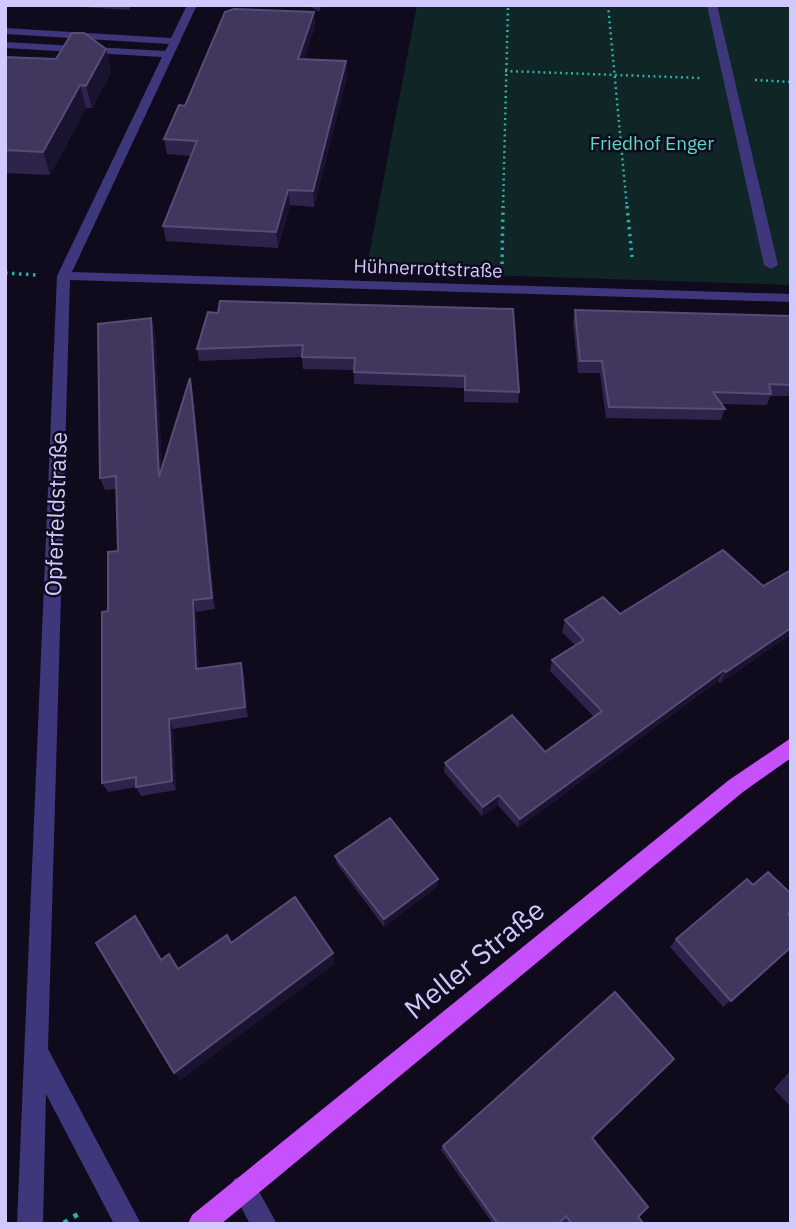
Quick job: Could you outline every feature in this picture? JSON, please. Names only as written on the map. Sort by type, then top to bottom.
[{"type":"main road","name":"Meller Straße","points":[[201,1224],[736,786],[791,747]]},
{"type":"street","name":"Opferfeldstraße","points":[[30,1224],[64,276],[192,5]]},
{"type":"street","points":[[712,5],[771,265]]},
{"type":"street","points":[[5,31],[172,47]]},
{"type":"street","points":[[5,45],[172,47]]},
{"type":"street","name":"Hühnerrottstraße","points":[[64,276],[791,298]]},
{"type":"street","name":"Opferfeldstraße","points":[[37,1052],[128,1224]]},
{"type":"street","points":[[243,1188],[264,1224]]},
{"type":"path","points":[[502,290],[508,5]]},
{"type":"path","points":[[608,5],[632,257]]},
{"type":"path","points":[[505,71],[791,82]]},
{"type":"green space","name":"Friedhof Enger","points":[[417,5],[791,5],[791,285],[366,271]]},
{"type":"building","points":[[234,9],[314,12],[298,59],[346,61],[313,191],[288,190],[276,232],[163,226],[197,141],[164,139],[179,105],[185,106],[225,12]]},
{"type":"building","points":[[72,33],[84,33],[106,49],[86,86],[80,85],[43,152],[5,150],[5,57],[56,59]]},
{"type":"building","points":[[220,301],[513,309],[519,392],[465,390],[465,376],[354,372],[355,358],[302,357],[303,345],[197,349],[208,312],[218,313]]},
{"type":"building","points":[[575,310],[791,316],[791,385],[769,384],[771,394],[713,392],[725,409],[609,407],[602,361],[580,361]]},
{"type":"building","points":[[151,318],[159,477],[190,378],[212,598],[193,600],[196,669],[241,663],[245,707],[169,719],[172,781],[136,787],[136,777],[102,783],[102,612],[108,611],[108,552],[118,551],[116,476],[100,478],[98,324]]},
{"type":"building","points":[[723,550],[763,586],[791,570],[791,628],[726,672],[724,670],[520,819],[499,795],[483,807],[445,763],[512,715],[545,752],[602,711],[552,660],[584,640],[565,620],[603,597],[620,614]]},
{"type":"building","points":[[390,818],[438,879],[384,919],[335,856]]},
{"type":"building","points":[[768,872],[791,894],[791,911],[788,914],[791,917],[791,947],[731,1001],[676,939],[747,879],[753,885]]},
{"type":"building","points":[[295,897],[333,953],[174,1073],[96,943],[135,916],[161,960],[169,954],[178,969],[227,935],[231,943]]},
{"type":"building","points":[[615,992],[674,1059],[592,1138],[648,1207],[638,1217],[644,1224],[572,1224],[566,1216],[558,1224],[498,1224],[443,1146]]}]
